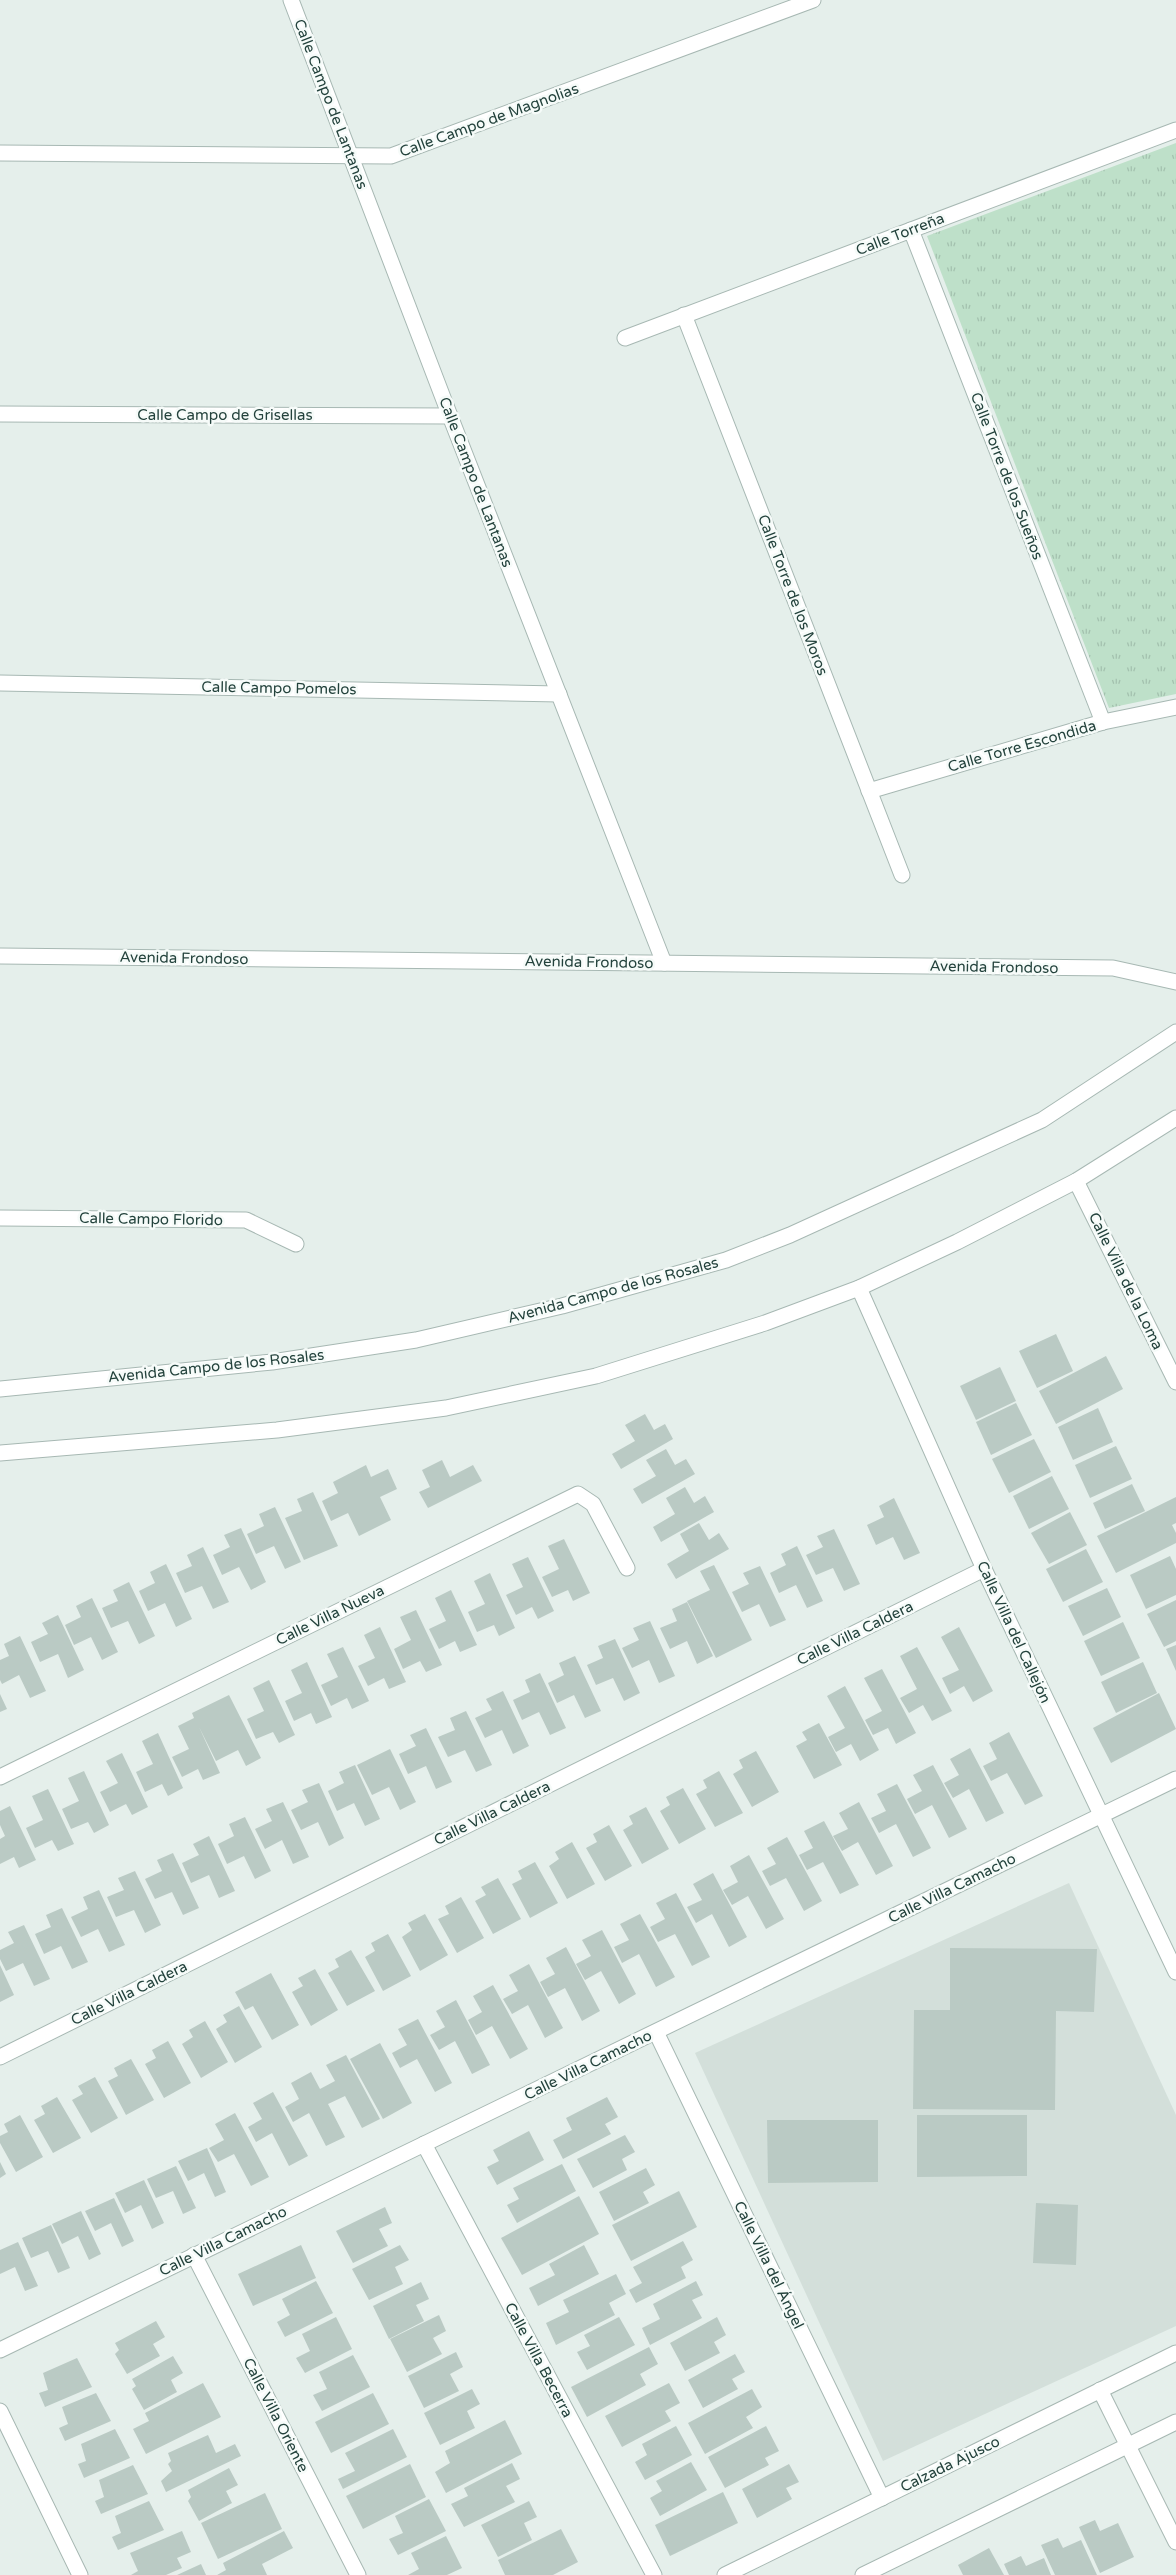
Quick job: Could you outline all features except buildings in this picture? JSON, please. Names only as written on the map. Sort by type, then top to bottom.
[{"type":"street","name":"Calle Campo de Lantanas","points":[[291,0],[450,416],[664,963]]},
{"type":"street","name":"Calle Campo de Magnolias","points":[[0,153],[391,156],[813,0]]},
{"type":"street","name":"Calle Torreña","points":[[624,338],[1176,130]]},
{"type":"street","name":"Calle Torre de los Sueños","points":[[911,230],[1103,722]]},
{"type":"street","name":"Calle Torre de los Moros","points":[[684,316],[902,875]]},
{"type":"street","name":"Calle Campo de Grisellas","points":[[0,414],[450,416]]},
{"type":"street","name":"Calle Campo Pomelos","points":[[0,682],[559,694]]},
{"type":"street","name":"Calle Torre Escondida","points":[[869,791],[1103,722],[1176,708]]},
{"type":"street","name":"Avenida Frondoso","points":[[0,956],[1113,968],[1176,982]]},
{"type":"street","name":"Avenida Campo de los Rosales","points":[[0,1389],[272,1362],[416,1340],[562,1306],[726,1260],[790,1235],[1042,1120],[1176,1032]]},
{"type":"street","points":[[0,1453],[277,1430],[446,1408],[596,1376],[765,1323],[859,1288],[957,1242],[1076,1181],[1176,1118]]},
{"type":"street","name":"Calle Villa de la Loma","points":[[1076,1181],[1176,1382]]},
{"type":"street","name":"Calle Campo Florido","points":[[0,1218],[246,1220],[296,1244]]},
{"type":"street","name":"Calle Villa del Callejón","points":[[859,1288],[984,1569],[1176,1972]]},
{"type":"street","name":"Calle Villa Nueva","points":[[0,1776],[578,1494],[593,1504],[627,1568]]},
{"type":"street","name":"Calle Villa Caldera","points":[[0,2057],[984,1569]]},
{"type":"street","name":"Calle Villa Camacho","points":[[0,2350],[1176,1780]]},
{"type":"street","name":"Calle Villa del Ángel","points":[[656,2032],[882,2498]]},
{"type":"street","name":"Calle Villa Becerra","points":[[424,2144],[654,2575]]},
{"type":"street","name":"Calle Villa Oriente","points":[[194,2255],[358,2575]]},
{"type":"street","name":"Calzada Ajusco","points":[[725,2575],[1176,2353]]},
{"type":"street","points":[[1100,2390],[1176,2542]]},
{"type":"street","points":[[0,2411],[80,2575]]},
{"type":"street","points":[[863,2575],[1176,2422]]},
{"type":"shaded area","points":[[1069,1883],[1176,2115],[1176,2326],[883,2461],[695,2053]]},
{"type":"green space","points":[[1176,143],[1176,694],[1109,708],[927,236]]}]
